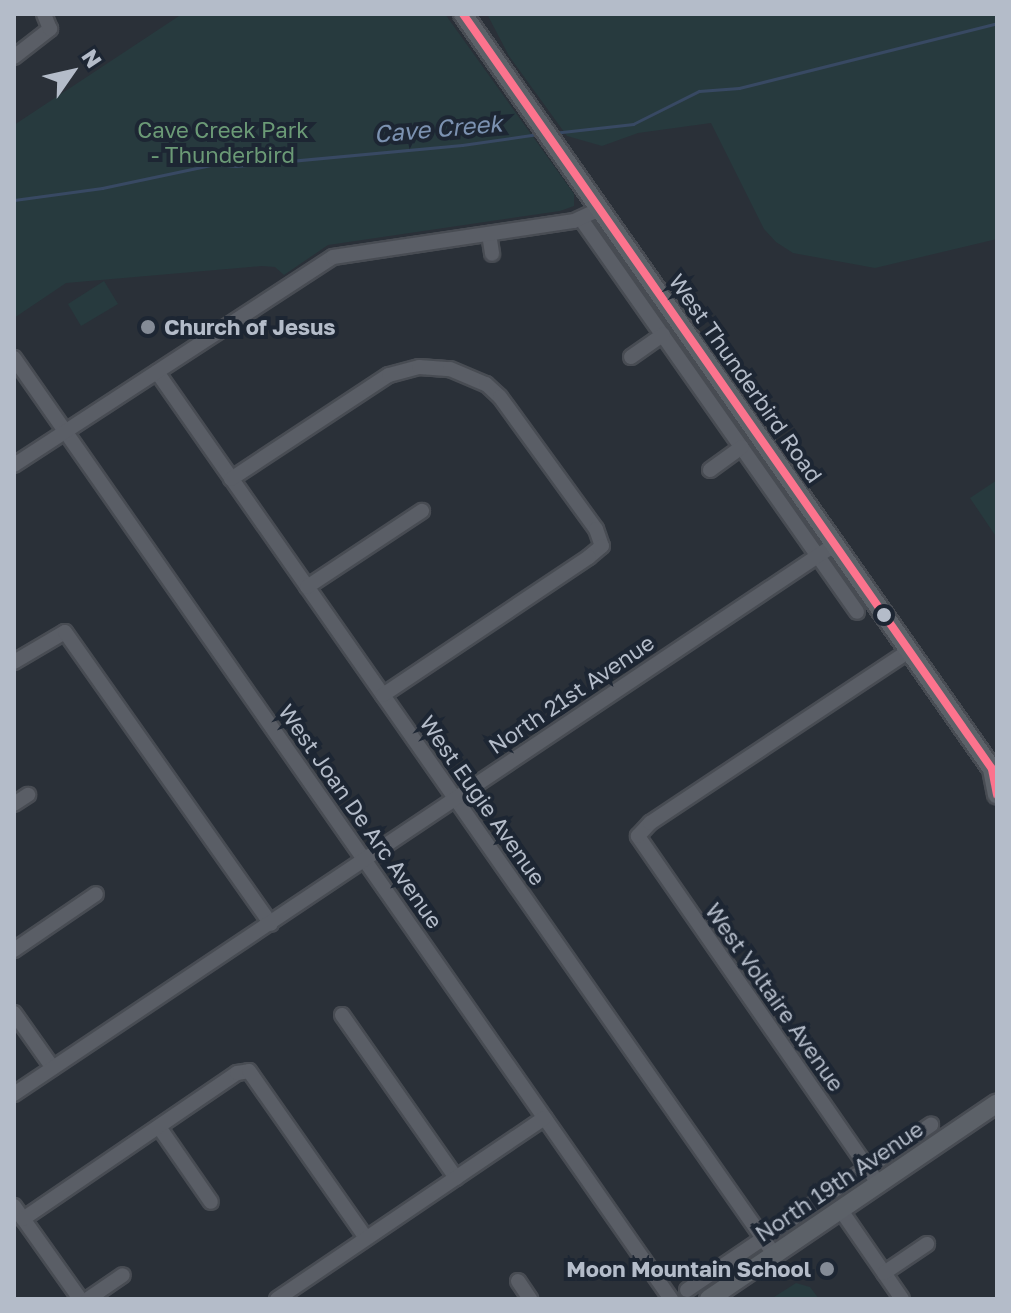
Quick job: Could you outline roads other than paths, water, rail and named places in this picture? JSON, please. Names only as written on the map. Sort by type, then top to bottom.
[{"type":"main road","name":"West Thunderbird Road","points":[[463,14],[826,550],[909,651],[995,770],[997,795]]},
{"type":"main road","name":"North 19th Avenue","points":[[709,1299],[768,1246],[840,1209],[873,1176],[997,1103]]},
{"type":"street","points":[[14,57],[50,29],[44,14]]},
{"type":"street","points":[[14,465],[333,257],[581,219],[598,210]]},
{"type":"street","name":"West Thunderbird Road","points":[[581,219],[742,447],[826,550],[857,612]]},
{"type":"street","points":[[489,234],[492,254]]},
{"type":"street","name":"West Thunderbird Road","points":[[631,357],[663,335]]},
{"type":"street","name":"West Joan De Arc Avenue","points":[[14,358],[671,1299]]},
{"type":"street","points":[[231,479],[389,375],[419,367],[450,369],[486,384],[511,409],[596,529],[602,546],[383,695]]},
{"type":"street","name":"West Eugie Avenue","points":[[157,372],[768,1246]]},
{"type":"street","name":"West Thunderbird Road","points":[[710,470],[742,447]]},
{"type":"street","points":[[307,587],[422,511]]},
{"type":"street","name":"North 21st Avenue","points":[[14,1094],[826,550]]},
{"type":"street","points":[[14,662],[65,632],[271,924]]},
{"type":"street","name":"West Voltaire Avenue","points":[[873,1176],[638,836],[650,823],[909,651]]},
{"type":"street","points":[[14,804],[28,795]]},
{"type":"street","points":[[14,950],[96,894]]},
{"type":"street","points":[[14,1013],[53,1068]]},
{"type":"street","points":[[342,1015],[456,1178]]},
{"type":"street","points":[[23,1219],[237,1073],[249,1071],[366,1238]]},
{"type":"street","points":[[277,1299],[544,1118]]},
{"type":"street","name":"North 19th Avenue","points":[[687,1290],[768,1246],[873,1176],[931,1125]]},
{"type":"street","points":[[159,1127],[211,1202]]},
{"type":"street","points":[[14,1206],[80,1299]]},
{"type":"street","points":[[840,1209],[902,1299]]},
{"type":"street","points":[[884,1273],[927,1244]]},
{"type":"street","points":[[88,1299],[123,1275]]},
{"type":"street","points":[[518,1281],[530,1299]]},
{"type":"waterway","name":"Cave Creek","points":[[553,133],[633,124],[699,91],[739,88],[997,23]]},
{"type":"waterway","name":"Cave Creek","points":[[14,200],[102,188],[216,164],[236,166],[462,145],[538,134]]},
{"type":"place","name":"Church of Jesus","points":[[148,327]]},
{"type":"place","name":"Moon Mountain School","points":[[827,1269]]},
{"type":"park label","name":"Cave Creek Park - Thunderbird","points":[[223,142]]}]
